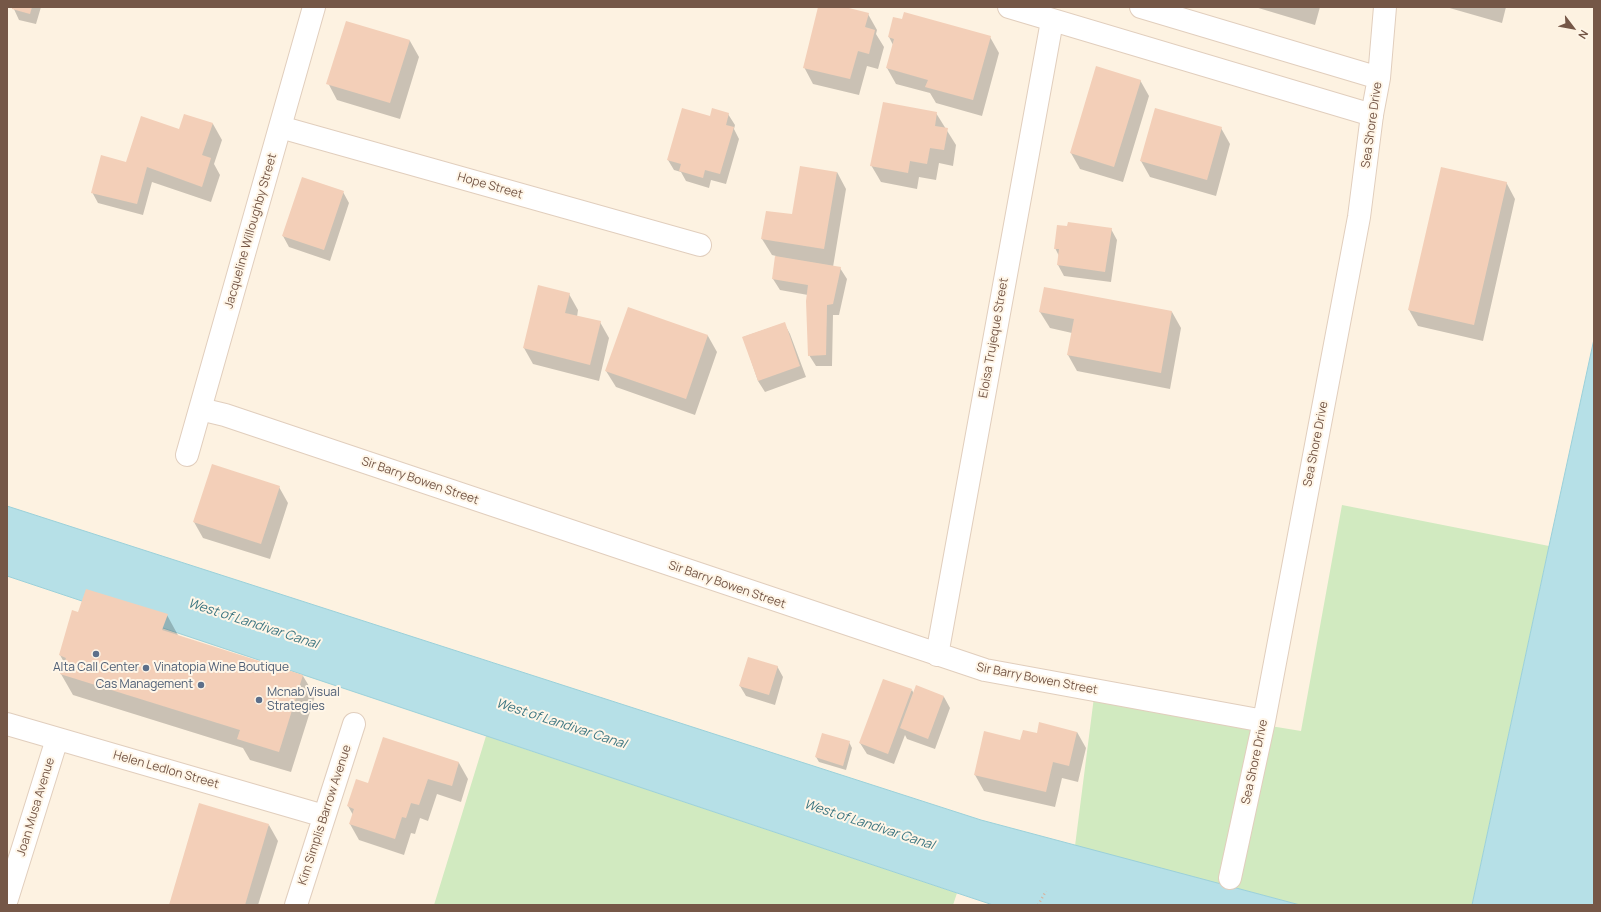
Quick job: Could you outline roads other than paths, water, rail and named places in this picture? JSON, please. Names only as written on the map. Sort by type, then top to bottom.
[{"type":"street","name":"Jacqueline Willoughby Street","points":[[187,455],[314,7]]},
{"type":"street","points":[[1009,7],[1372,115]]},
{"type":"street","points":[[1141,7],[1379,78]]},
{"type":"street","name":"Sea Shore Drive","points":[[1230,878],[1264,721],[1358,217],[1372,115],[1379,78],[1385,7]]},
{"type":"street","name":"Eloisa Trujeque Street","points":[[937,655],[1052,21]]},
{"type":"street","name":"Hope Street","points":[[280,127],[700,245]]},
{"type":"street","name":"Sir Barry Bowen Street","points":[[200,409],[232,418],[985,670],[1264,721]]},
{"type":"street","name":"Helen Ledlon Street","points":[[7,724],[324,816]]},
{"type":"street","name":"Kim Simplis Barrow Avenue","points":[[296,905],[354,724]]},
{"type":"street","name":"Joan Musa Avenue","points":[[7,899],[57,739]]},
{"type":"water","points":[[1594,339],[1594,905],[1472,905],[1549,546]]},
{"type":"water","name":"West of Landivar Canal","points":[[7,506],[981,820],[1300,905],[993,905],[7,576]]},
{"type":"place","name":"Alta Call Center","points":[[96,654]]},
{"type":"place","name":"Vinatopia Wine Boutique","points":[[146,668]]},
{"type":"place","name":"Cas Management","points":[[201,685]]},
{"type":"place","name":"Mcnab Visual Strategies","points":[[259,700]]}]
